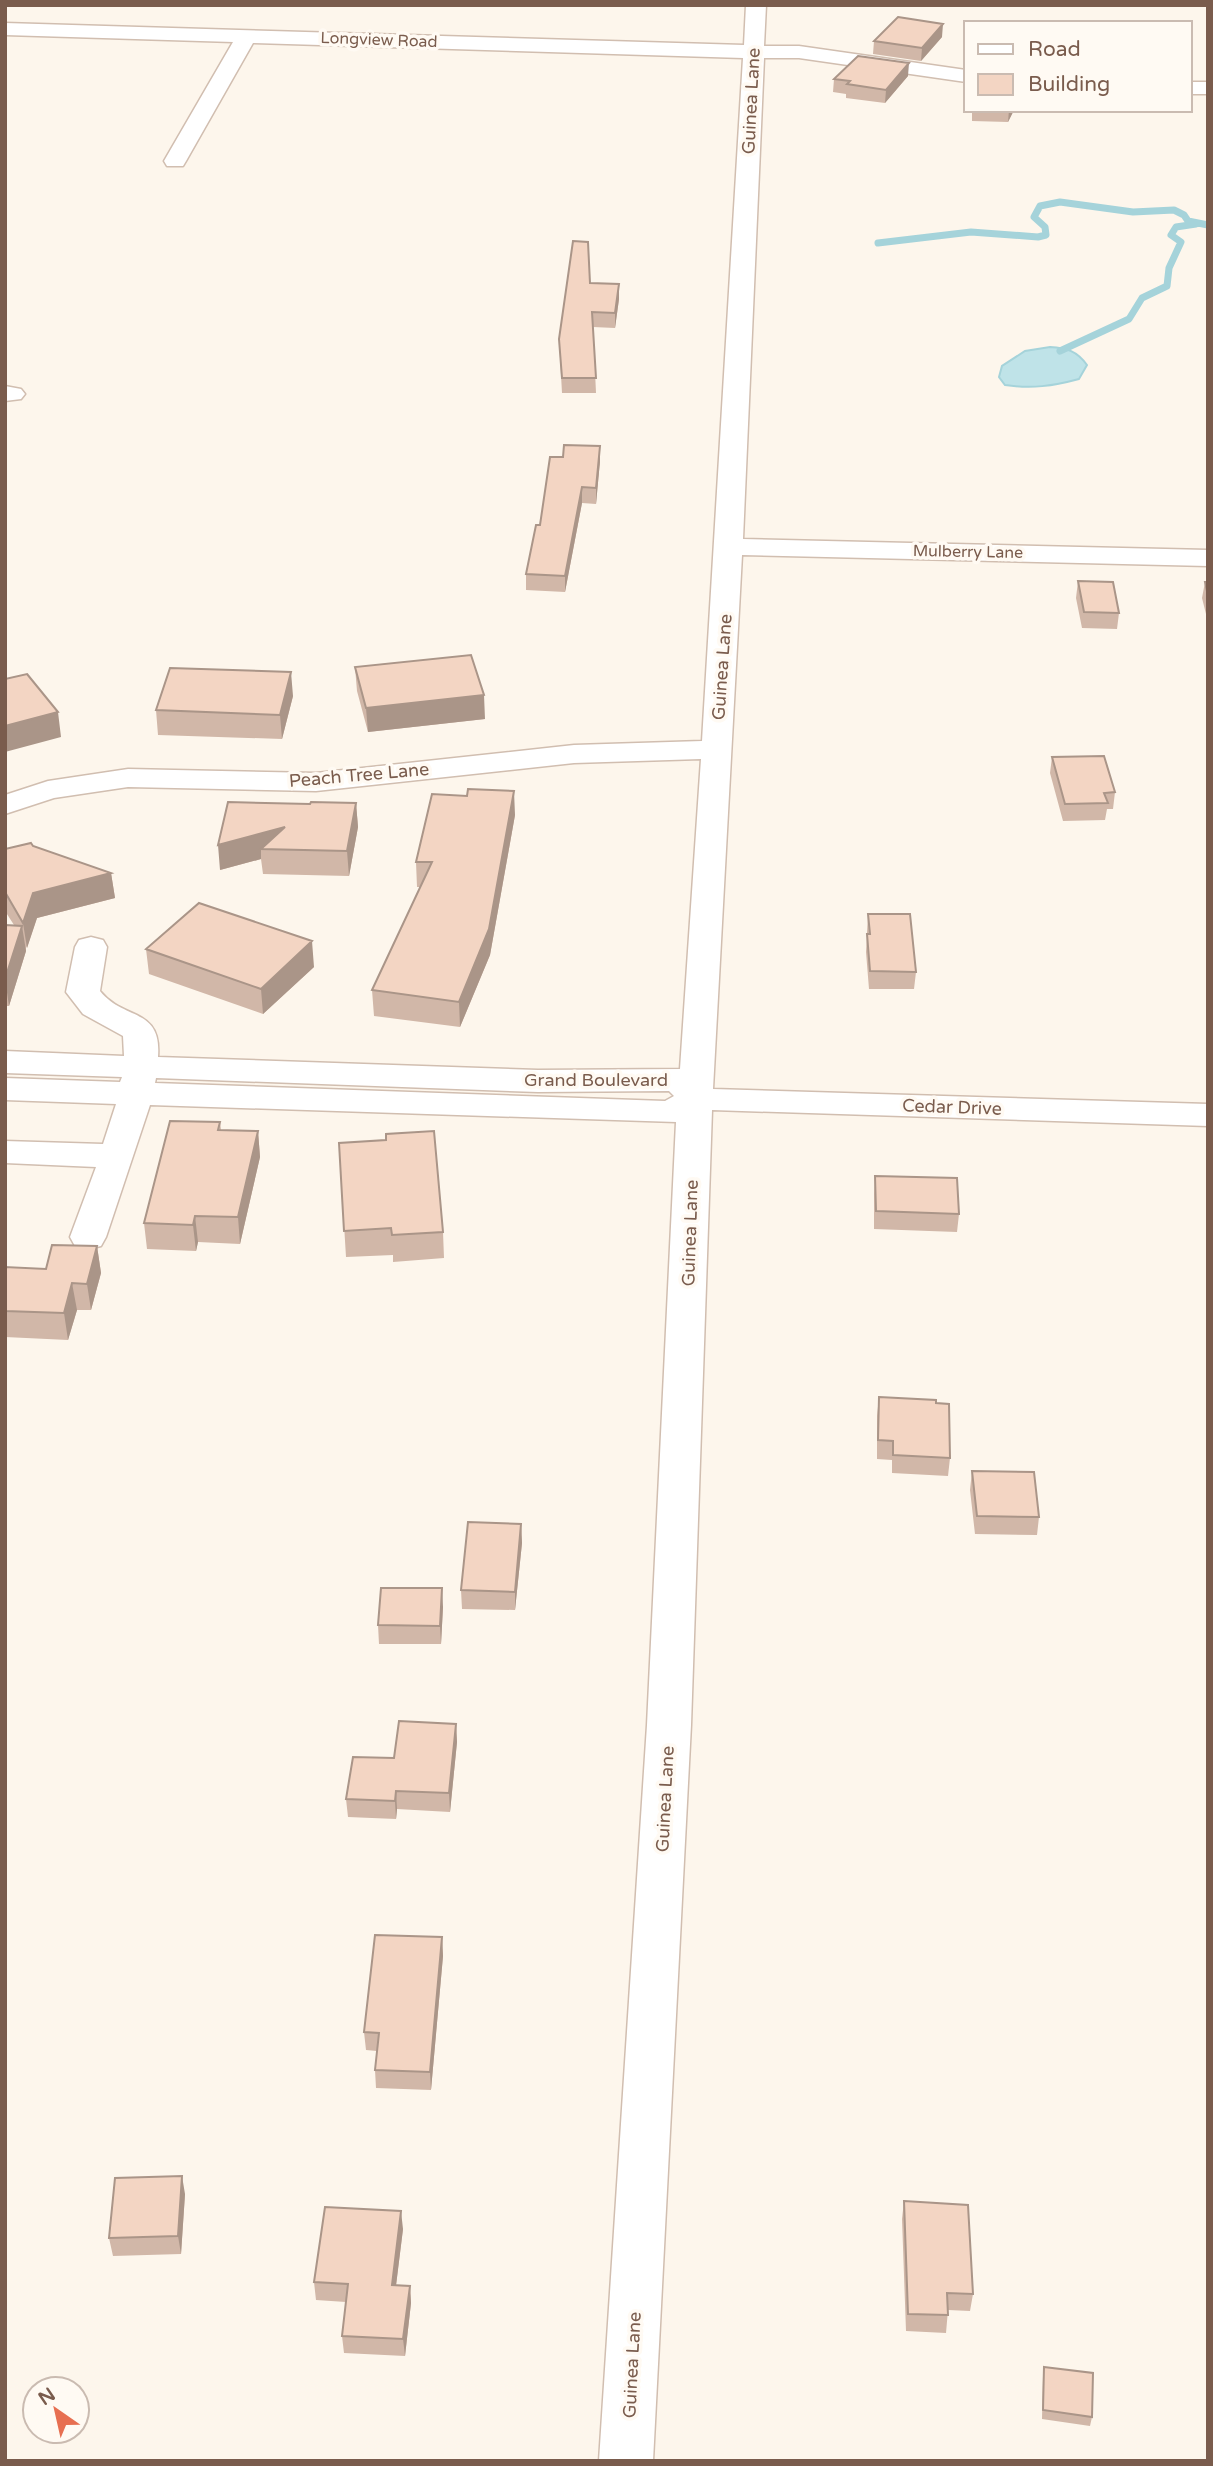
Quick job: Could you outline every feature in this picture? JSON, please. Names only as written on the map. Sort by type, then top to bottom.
[{"type":"street","name":"Guinea Lane","points":[[626,2461],[669,1725],[695,1099],[729,547],[755,5]]},
{"type":"street","name":"Longview Road","points":[[5,29],[823,54],[964,76]]},
{"type":"street","points":[[175,161],[247,36]]},
{"type":"street","name":"Mulberry Lane","points":[[729,547],[1208,558]]},
{"type":"street","name":"Peach Tree Lane","points":[[5,805],[48,790],[128,778],[316,782],[574,754],[717,750]]},
{"type":"street","points":[[88,1237],[139,1080],[140,1031],[95,1007],[83,992],[91,947]]},
{"type":"street","name":"Grand Boulevard","points":[[5,1062],[139,1080],[488,1092],[671,1112],[695,1099]]},
{"type":"street","name":"Grand Boulevard","points":[[5,1089],[139,1080]]},
{"type":"street","name":"Cedar Drive","points":[[695,1099],[1208,1115]]},
{"type":"street","points":[[5,1152],[115,1156]]},
{"type":"water","points":[[1050,347],[1071,351],[1083,360],[1087,365],[1079,379],[1024,387],[1005,385],[999,377],[1002,366],[1025,351]]},
{"type":"building","points":[[898,17],[943,24],[922,48],[874,41]]},
{"type":"building","points":[[858,56],[909,63],[886,90],[847,84],[850,81],[834,79]]},
{"type":"building","points":[[573,241],[588,242],[590,283],[619,284],[615,313],[592,312],[596,378],[562,378],[559,339]]},
{"type":"building","points":[[564,445],[600,446],[596,488],[582,487],[565,576],[526,574],[536,525],[540,525],[550,457],[563,457]]},
{"type":"building","points":[[1078,581],[1113,582],[1119,613],[1084,612]]},
{"type":"building","points":[[471,655],[484,695],[366,708],[355,667]]},
{"type":"building","points":[[170,668],[291,672],[280,715],[156,710]]},
{"type":"building","points":[[27,674],[58,712],[5,726],[5,679]]},
{"type":"building","points":[[1104,756],[1115,792],[1104,793],[1108,803],[1065,804],[1052,757]]},
{"type":"building","points":[[468,789],[514,791],[489,929],[459,1002],[372,990],[432,862],[416,862],[432,794],[467,796]]},
{"type":"building","points":[[228,802],[356,803],[347,851],[261,849],[285,827],[218,845]]},
{"type":"building","points":[[31,843],[33,846],[111,873],[33,893],[23,923],[5,892],[5,849]]},
{"type":"building","points":[[199,903],[312,941],[261,989],[146,949]]},
{"type":"building","points":[[868,914],[910,914],[916,972],[870,971]]},
{"type":"building","points":[[5,925],[22,926],[5,979]]},
{"type":"building","points":[[170,1121],[220,1122],[218,1130],[258,1131],[238,1217],[195,1216],[193,1225],[144,1223]]},
{"type":"building","points":[[434,1131],[443,1232],[392,1235],[391,1228],[344,1231],[339,1143],[386,1140],[386,1134]]},
{"type":"building","points":[[875,1176],[957,1178],[959,1214],[876,1211]]},
{"type":"building","points":[[52,1245],[97,1246],[87,1284],[72,1283],[64,1313],[5,1311],[5,1267],[46,1269]]},
{"type":"building","points":[[879,1397],[936,1400],[936,1403],[949,1404],[950,1458],[893,1455],[893,1441],[878,1440]]},
{"type":"building","points":[[972,1471],[1034,1472],[1039,1517],[977,1516]]},
{"type":"building","points":[[468,1522],[521,1524],[515,1592],[461,1590]]},
{"type":"building","points":[[381,1588],[442,1588],[440,1626],[378,1625]]},
{"type":"building","points":[[399,1721],[456,1724],[449,1793],[396,1791],[395,1801],[346,1799],[353,1757],[394,1758]]},
{"type":"building","points":[[375,1935],[442,1937],[430,2072],[375,2070],[379,2033],[364,2032]]},
{"type":"building","points":[[182,2176],[178,2236],[109,2238],[115,2178]]},
{"type":"building","points":[[904,2201],[968,2205],[973,2294],[947,2293],[948,2315],[908,2314]]},
{"type":"building","points":[[325,2207],[401,2211],[392,2285],[410,2286],[403,2339],[342,2336],[348,2284],[314,2282]]},
{"type":"building","points":[[1044,2367],[1093,2373],[1092,2417],[1043,2410]]},
{"type":"waterway","points":[[878,243],[971,232],[1038,237],[1046,235],[1045,227],[1034,217],[1040,206],[1060,202],[1133,212],[1174,210],[1184,215],[1188,221],[1208,225]]},
{"type":"waterway","points":[[1060,351],[1129,319],[1142,298],[1167,286],[1169,268],[1181,242],[1171,235],[1176,227],[1196,224]]}]
